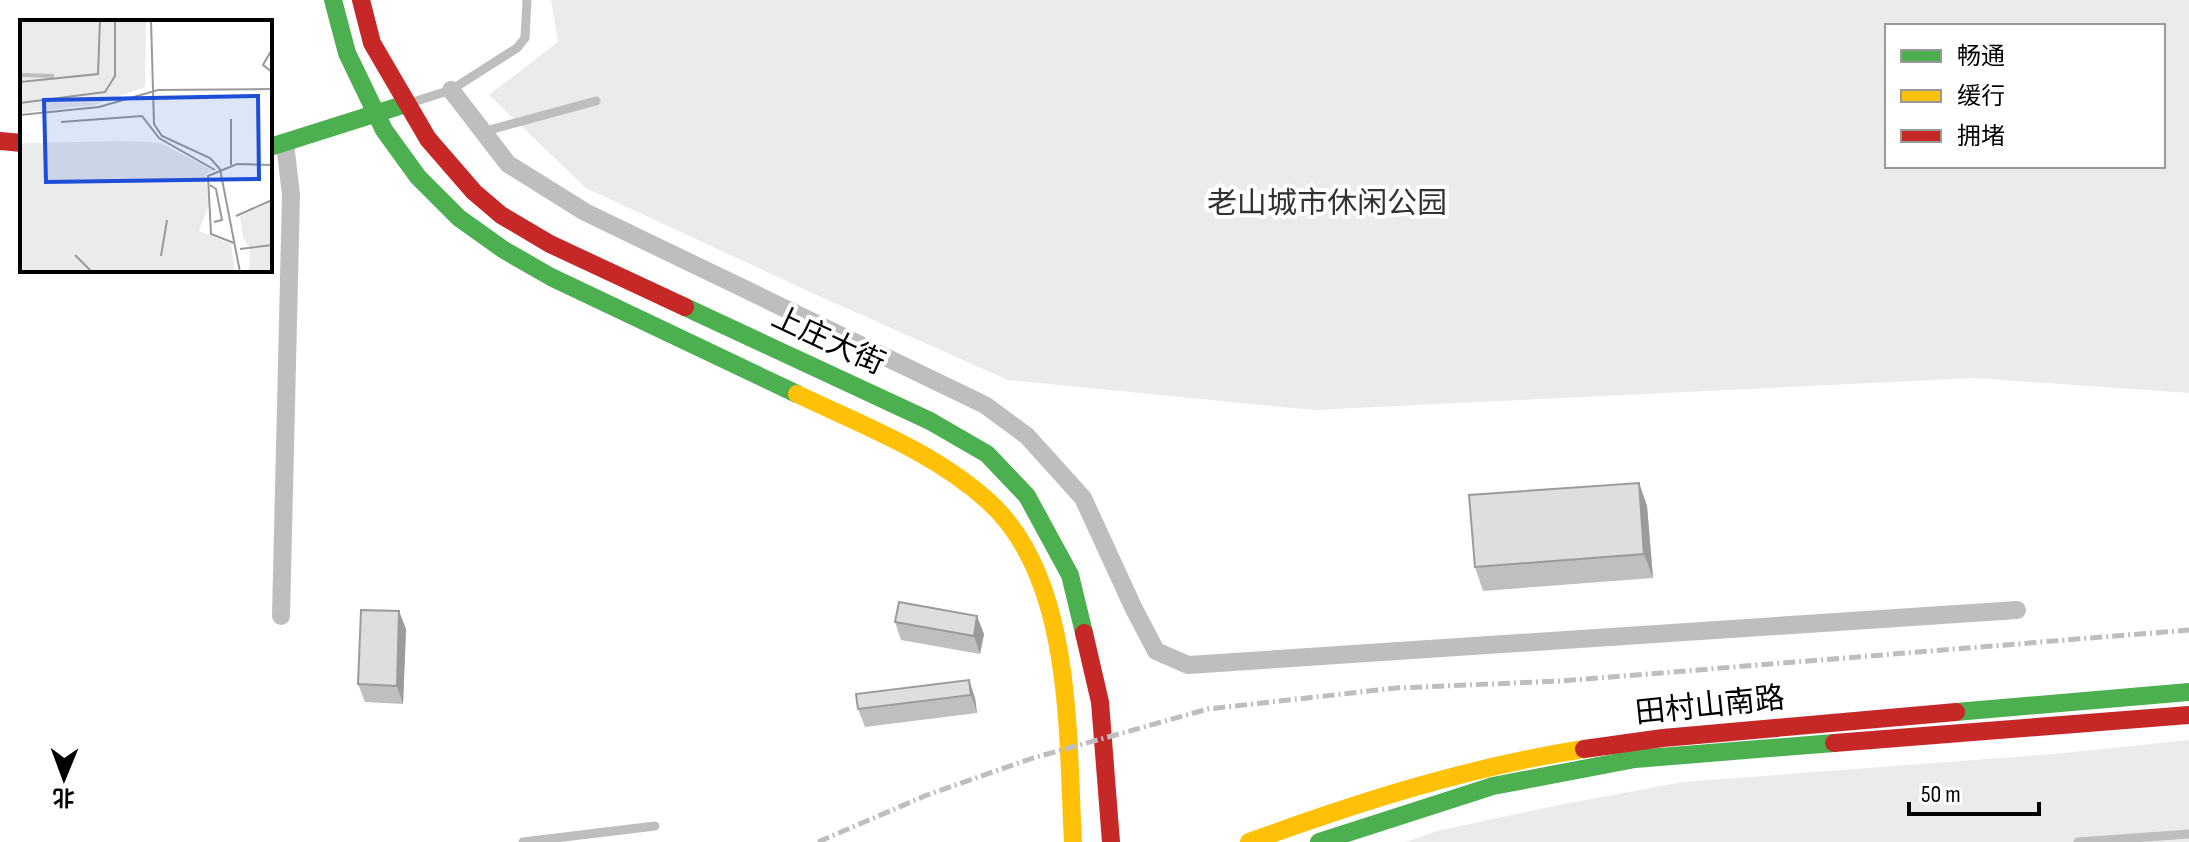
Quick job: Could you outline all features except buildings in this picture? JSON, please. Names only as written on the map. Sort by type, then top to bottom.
[{"type":"main road","name":"上庄大街","points":[[333,0],[346,51],[375,114],[426,185],[455,215],[482,236],[573,287],[925,456],[968,483],[1007,520],[1039,578],[1056,642],[1073,842]]},
{"type":"main road","name":"上庄大街","points":[[361,0],[372,43],[428,139],[474,192],[501,215],[550,244],[891,401],[987,454],[1027,496],[1070,575],[1100,702],[1111,842]]},
{"type":"main road","points":[[278,145],[406,104]]},
{"type":"main road","points":[[0,141],[20,143]]},
{"type":"main road","name":"田村山南路","points":[[1249,842],[1335,810],[1481,768],[1586,748],[1663,738],[2189,692]]},
{"type":"main road","name":"田村山南路","points":[[1319,842],[1493,786],[1635,759],[2189,715]]},
{"type":"street","points":[[451,90],[508,164],[585,212],[971,398],[1027,436],[1083,498],[1156,651],[1188,665],[2017,610]]},
{"type":"street","points":[[278,145],[291,195],[281,616]]},
{"type":"lane","points":[[406,104],[451,90],[517,48],[525,38],[527,0]]},
{"type":"lane","points":[[482,132],[596,101]]},
{"type":"lane","points":[[523,842],[655,826]]},
{"type":"lane","points":[[2078,842],[2189,834]]},
{"type":"green space","name":"老山城市休闲公园","points":[[551,0],[2189,0],[2189,393],[1974,378],[1314,410],[1008,380],[586,188],[489,95],[558,42]]},
{"type":"green space","points":[[2189,740],[2189,842],[1406,842],[1437,831],[1683,782],[2053,754]]},
{"type":"railway","points":[[818,842],[927,795],[1033,758],[1208,709],[1396,688],[1562,681],[2189,630]]},
{"type":"traffic: fast","points":[[333,0],[347,53],[384,130],[418,177],[459,218],[504,250],[551,277],[797,394]]},
{"type":"traffic: fast","points":[[272,146],[406,104]]},
{"type":"traffic: fast","points":[[685,307],[930,421],[987,454],[1027,496],[1070,575],[1084,633]]},
{"type":"traffic: fast","points":[[1956,712],[2189,692]]},
{"type":"traffic: fast","points":[[1319,842],[1493,786],[1635,759],[1834,743]]},
{"type":"traffic: slow","points":[[797,394],[897,441],[945,468],[988,501],[1016,533],[1037,572],[1051,615],[1060,661],[1066,708],[1073,842]]},
{"type":"traffic: slow","points":[[1249,842],[1414,787],[1584,749]]},
{"type":"traffic: jam","points":[[361,0],[372,43],[428,139],[474,192],[501,215],[550,244],[685,307]]},
{"type":"traffic: jam","points":[[0,141],[20,143]]},
{"type":"traffic: jam","points":[[1084,633],[1100,702],[1111,842]]},
{"type":"traffic: jam","points":[[1584,749],[1663,738],[1956,712]]},
{"type":"traffic: jam","points":[[1834,743],[2189,715]]}]
